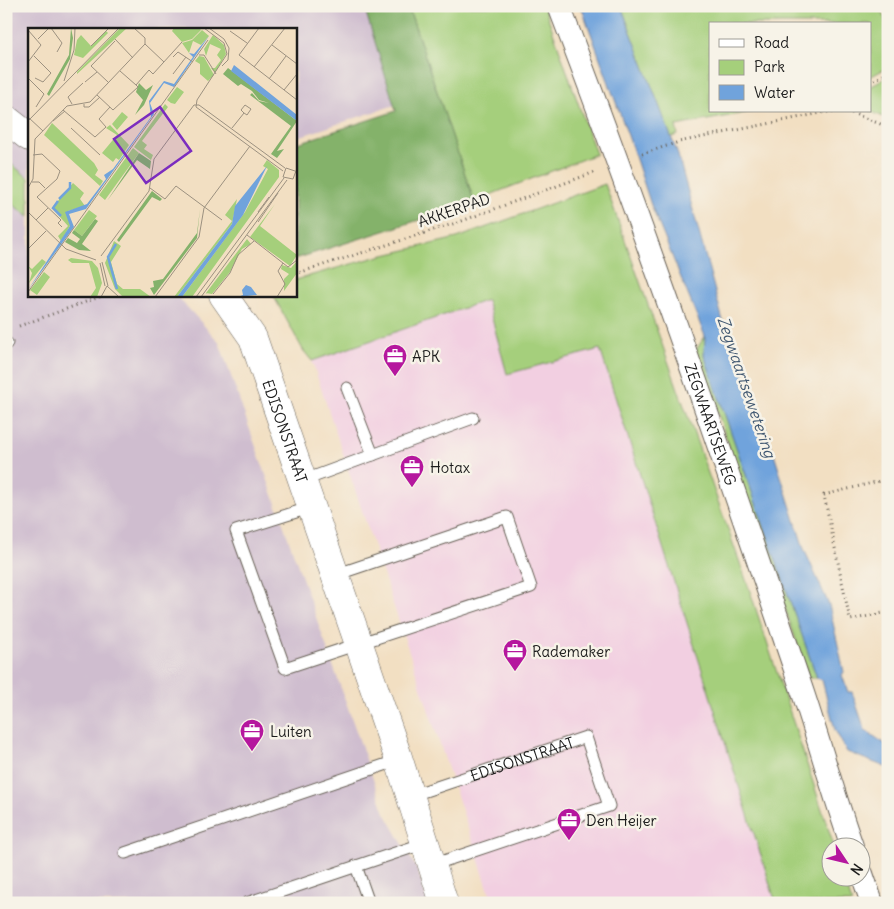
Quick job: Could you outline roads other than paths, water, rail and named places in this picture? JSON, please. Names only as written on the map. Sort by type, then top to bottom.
[{"type":"street","name":"ZEGWAARTSEWEG","points":[[558,6],[627,160],[800,687],[828,779],[848,836]]},
{"type":"street","points":[[6,119],[28,136]]},
{"type":"street","name":"EDISONSTRAAT","points":[[224,296],[253,338],[399,760],[444,903]]},
{"type":"street","points":[[866,886],[872,903]]},
{"type":"lane","points":[[347,388],[373,455]]},
{"type":"lane","points":[[302,481],[473,418]]},
{"type":"lane","points":[[312,507],[236,531],[285,668],[531,587],[507,517],[335,575]]},
{"type":"lane","name":"EDISONSTRAAT","points":[[410,796],[586,737],[609,806],[429,854]]},
{"type":"lane","points":[[125,853],[399,760]]},
{"type":"lane","points":[[247,903],[356,866],[429,854]]},
{"type":"lane","points":[[356,866],[369,903]]},
{"type":"water","name":"Zegwaartsewetering","points":[[581,6],[621,6],[678,155],[726,332],[766,429],[804,549],[829,605],[844,672],[842,675],[848,692],[852,692],[865,730],[888,746],[888,768],[847,752],[835,730],[822,680],[817,678],[704,355],[705,336],[651,205]]},
{"type":"place","name":"APK","points":[[395,377]]},
{"type":"place","name":"Hotax","points":[[412,488]]},
{"type":"place","name":"Rademaker","points":[[515,672]]},
{"type":"place","name":"Luiten","points":[[252,752]]},
{"type":"place","name":"Den Heijer","points":[[569,841]]}]
